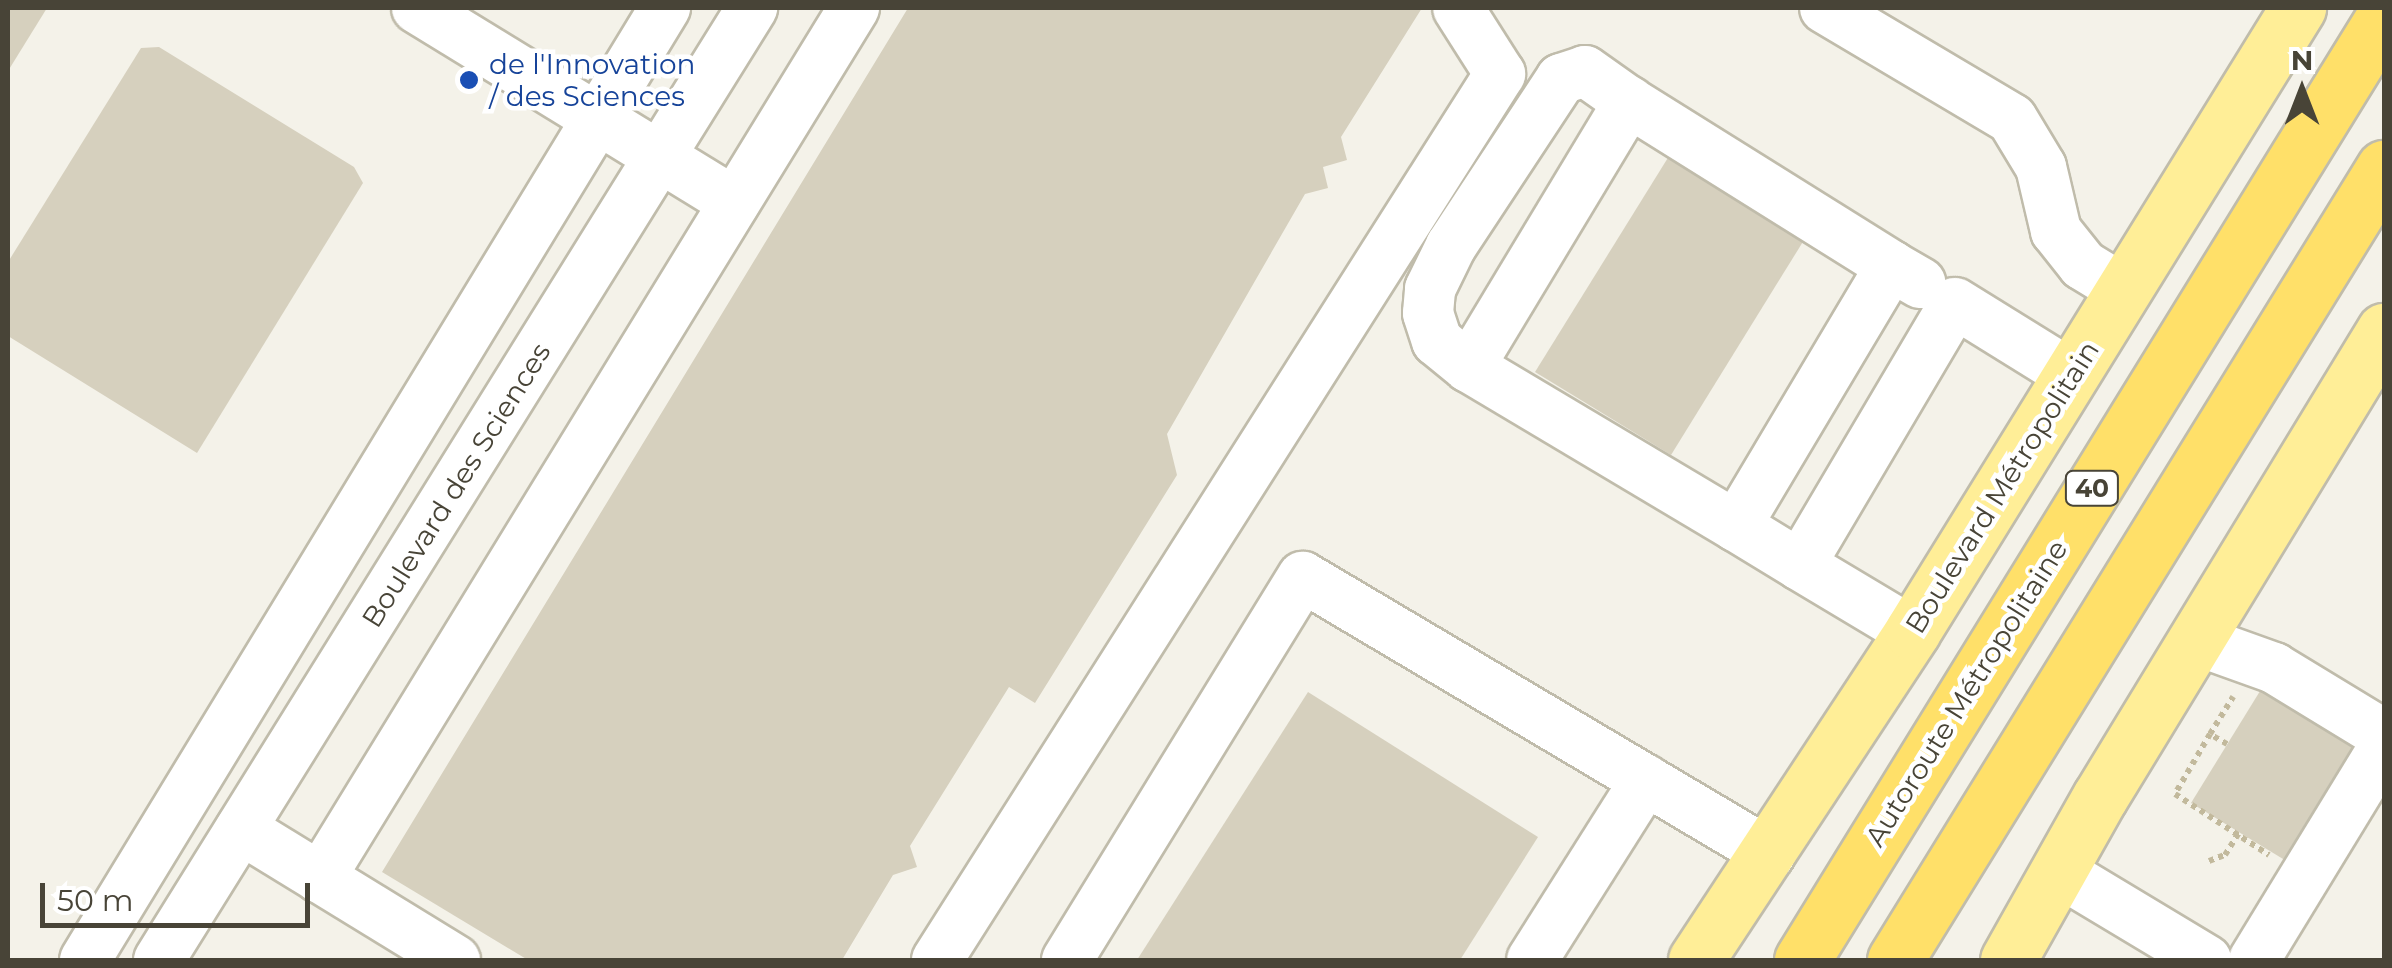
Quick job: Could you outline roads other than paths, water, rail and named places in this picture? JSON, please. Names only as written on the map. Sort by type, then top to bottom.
[{"type":"highway","name":"Autoroute Métropolitaine","points":[[1802,960],[2384,17]]},
{"type":"highway","points":[[1896,960],[2384,168]]},
{"type":"main road","name":"Boulevard Métropolitain","points":[[1696,960],[1770,854],[1912,632],[2298,8]]},
{"type":"main road","points":[[2008,960],[2384,330]]},
{"type":"street","points":[[417,8],[485,24],[597,117],[734,202]]},
{"type":"street","points":[[85,960],[664,8]]},
{"type":"street","name":"Boulevard des Sciences","points":[[159,960],[752,8]]},
{"type":"street","points":[[320,878],[854,8]]},
{"type":"street","points":[[937,960],[1500,74],[1458,8]]},
{"type":"street","points":[[1825,8],[2012,120],[2028,137],[2056,231],[2083,265],[2124,290]]},
{"type":"street","points":[[1912,632],[1672,492],[1663,471],[1437,341],[1428,313],[1430,289],[1451,246],[1561,79],[1585,72],[1890,266],[2071,375]]},
{"type":"street","points":[[1474,360],[1630,102]]},
{"type":"street","points":[[1736,526],[1890,266]]},
{"type":"street","points":[[1800,565],[1955,303]]},
{"type":"street","points":[[1068,960],[1303,577],[1770,854]]},
{"type":"street","points":[[2196,640],[2247,683],[2384,735]]},
{"type":"street","points":[[2254,960],[2384,747]]},
{"type":"street","points":[[1532,960],[1646,780]]},
{"type":"street","points":[[241,829],[455,960]]},
{"type":"street","points":[[2058,871],[2206,960]]},
{"type":"place","name":"de l'Innovation / des Sciences","points":[[469,80]]}]
